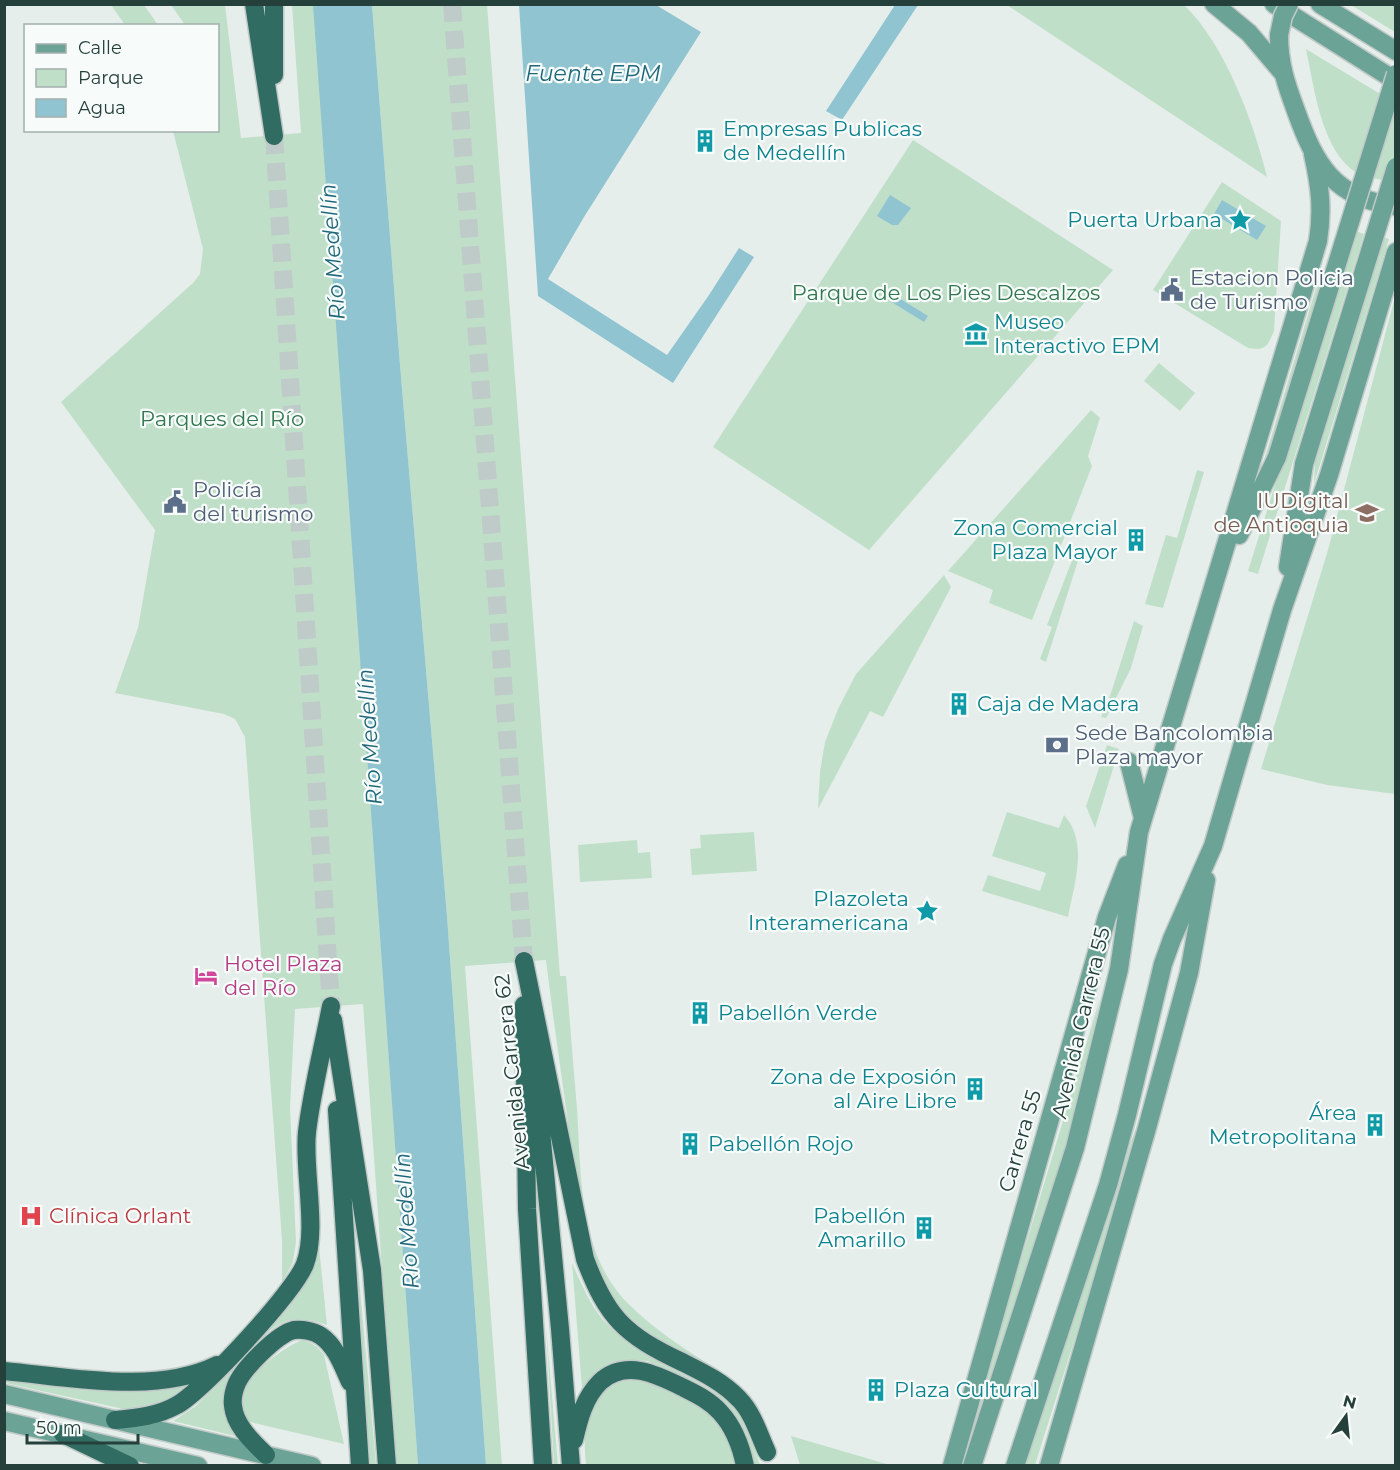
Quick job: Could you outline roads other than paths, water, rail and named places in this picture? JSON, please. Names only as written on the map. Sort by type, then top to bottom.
[{"type":"highway","points":[[254,4],[274,135],[274,4]]},
{"type":"highway","points":[[524,961],[585,1258],[595,1285],[605,1304],[633,1335],[660,1352],[706,1374],[741,1400],[767,1452]]},
{"type":"highway","name":"Avenida Carrera 62","points":[[524,961],[571,1461]]},
{"type":"highway","name":"Avenida Carrera 62","points":[[524,961],[527,1209],[543,1466]]},
{"type":"highway","points":[[115,1420],[154,1414],[177,1406],[226,1361],[299,1277],[306,1263],[310,1225],[307,1133],[331,1006]]},
{"type":"highway","points":[[331,1006],[360,1466]]},
{"type":"highway","points":[[331,1006],[372,1270],[387,1466]]},
{"type":"highway","points":[[266,1455],[241,1427],[233,1408],[233,1397],[237,1383],[274,1341],[295,1330],[319,1334],[337,1354],[355,1393]]},
{"type":"highway","points":[[4,1371],[122,1382],[162,1381],[190,1376],[226,1361]]},
{"type":"highway","points":[[571,1461],[584,1406],[591,1392],[602,1380],[628,1370],[643,1371],[662,1377],[708,1401],[733,1428],[745,1466]]},
{"type":"highway","points":[[63,1434],[130,1466]]},
{"type":"main road","points":[[1214,4],[1249,33],[1282,72]]},
{"type":"main road","points":[[1274,4],[1395,81]]},
{"type":"main road","points":[[1289,4],[1283,16],[1279,35],[1279,54],[1282,72],[1313,154],[1327,173],[1352,194],[1373,203],[1395,206]]},
{"type":"main road","points":[[1320,4],[1395,51]]},
{"type":"main road","name":"Avenida Carrera 55","points":[[1215,586],[1277,457],[1395,74]]},
{"type":"main road","name":"Avenida Carrera 55","points":[[972,1466],[1075,1148],[1122,951],[1141,825],[1318,241],[1322,201],[1313,154]]},
{"type":"main road","points":[[1282,610],[1304,464],[1395,167]]},
{"type":"main road","points":[[1015,1466],[1108,1185],[1163,964],[1212,846],[1282,610],[1329,475],[1395,252]]},
{"type":"main road","points":[[1129,762],[1141,825]]},
{"type":"main road","name":"Carrera 55","points":[[952,1466],[1107,917],[1141,825]]},
{"type":"main road","points":[[1048,1466],[1147,1128],[1189,973],[1212,846]]},
{"type":"main road","points":[[1127,1115],[1167,1052]]},
{"type":"main road","points":[[4,1394],[312,1466]]},
{"type":"main road","points":[[4,1420],[198,1466]]},
{"type":"water","name":"Río Medellín","points":[[313,5],[372,5],[447,916],[486,1465],[418,1465]]},
{"type":"water","name":"Fuente EPM","points":[[519,5],[656,5],[701,32],[584,217],[548,279],[667,355],[739,248],[754,257],[673,383],[538,296]]},
{"type":"water","points":[[895,5],[918,5],[842,120],[826,111]]},
{"type":"water","points":[[890,195],[911,208],[898,225],[892,225],[877,216]]},
{"type":"water","name":"Puerta Urbana","points":[[1222,200],[1266,226],[1257,240],[1214,214]]},
{"type":"water","points":[[889,292],[928,316],[924,322],[885,298]]},
{"type":"tunnel","points":[[452,4],[524,961]]},
{"type":"tunnel","points":[[274,136],[331,1006]]},
{"type":"place","name":"Empresas Publicas de Medellín","points":[[705,141]]},
{"type":"place","name":"Puerta Urbana","points":[[1240,220]]},
{"type":"place","name":"Estacion Policia de Turismo","points":[[1172,290]]},
{"type":"place","name":"Museo Interactivo EPM","points":[[976,334]]},
{"type":"place","name":"Policía del turismo","points":[[175,502]]},
{"type":"place","name":"IUDigital de Antioquia","points":[[1367,513]]},
{"type":"place","name":"Zona Comercial Plaza Mayor","points":[[1136,540]]},
{"type":"place","name":"Caja de Madera","points":[[959,704]]},
{"type":"place","name":"Sede Bancolombia Plaza mayor","points":[[1057,745]]},
{"type":"place","name":"Plazoleta Interamericana","points":[[927,911]]},
{"type":"place","name":"Hotel Plaza del Río","points":[[206,976]]},
{"type":"place","name":"Pabellón Verde","points":[[700,1013]]},
{"type":"place","name":"Zona de Exposión al Aire Libre","points":[[975,1089]]},
{"type":"place","name":"Área Metropolitana","points":[[1375,1125]]},
{"type":"place","name":"Pabellón Rojo","points":[[690,1144]]},
{"type":"place","name":"Clínica Orlant","points":[[31,1216]]},
{"type":"place","name":"Pabellón Amarillo","points":[[924,1228]]},
{"type":"place","name":"Plaza Cultural","points":[[876,1390]]},
{"type":"park label","name":"Parque de Los Pies Descalzos","points":[[946,293]]},
{"type":"park label","name":"Parques del Río","points":[[222,419]]}]
